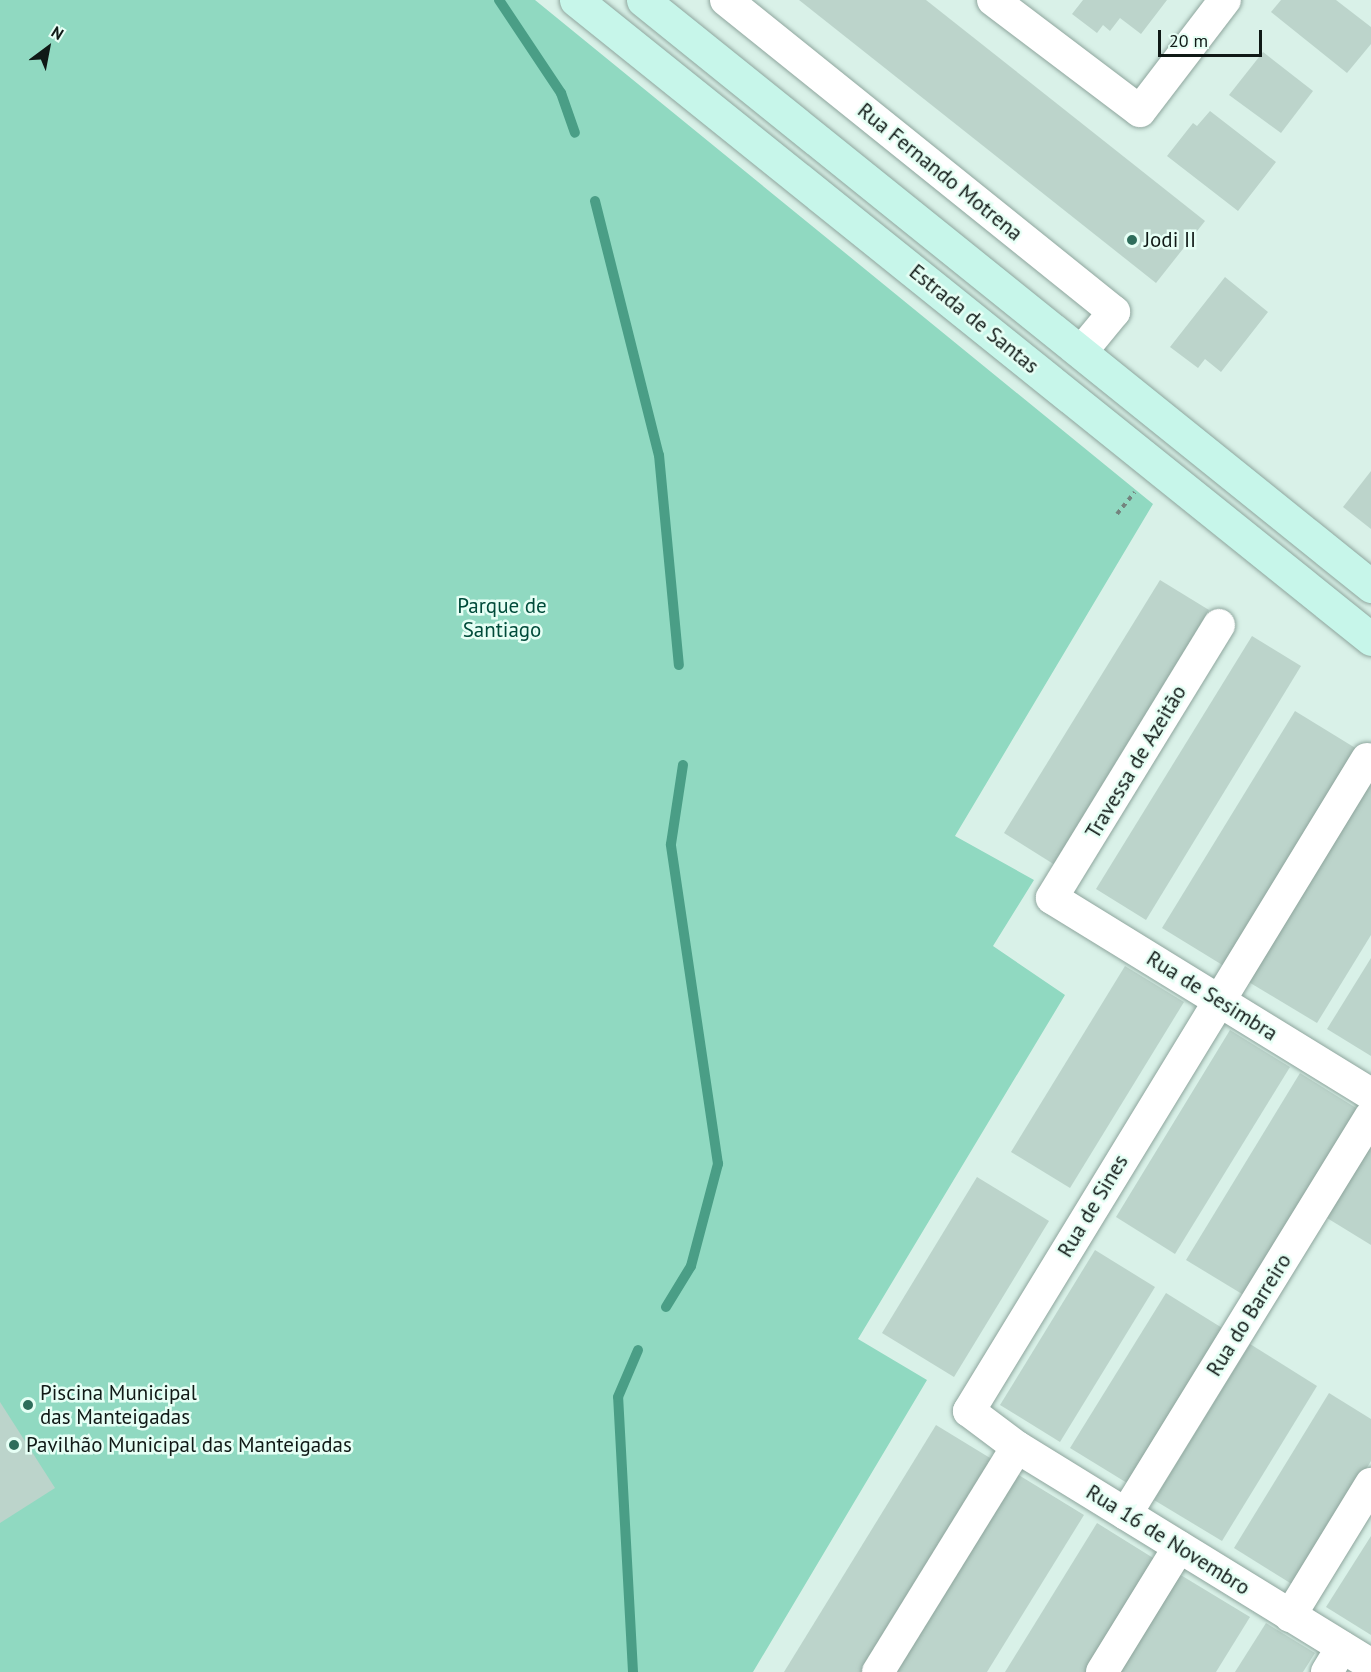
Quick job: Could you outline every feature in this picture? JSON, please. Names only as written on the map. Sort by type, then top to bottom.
[{"type":"main road","name":"Estrada de Santas","points":[[576,0],[1371,639]]},
{"type":"main road","name":"Estrada de Santas","points":[[643,0],[1371,586]]},
{"type":"street","name":"Rua Fernando Motrena","points":[[726,0],[1114,312],[1081,352]]},
{"type":"street","points":[[993,0],[1140,111],[1225,0]]},
{"type":"street","name":"Travessa de Azeitão","points":[[1052,898],[1219,625]]},
{"type":"street","name":"Rua de Sines","points":[[969,1411],[1367,759]]},
{"type":"street","name":"Rua de Sesimbra","points":[[1052,898],[1371,1094]]},
{"type":"street","name":"Rua do Barreiro","points":[[1126,1514],[1371,1116]]},
{"type":"street","name":"Rua 16 de Novembro","points":[[969,1411],[1017,1447],[1290,1616],[1335,1660],[1371,1665]]},
{"type":"street","points":[[878,1672],[1017,1447]]},
{"type":"street","points":[[1290,1616],[1371,1485]]},
{"type":"street","points":[[1102,1672],[1179,1547]]},
{"type":"green space","name":"Parque de Santiago","points":[[0,0],[535,0],[1153,504],[955,836],[1034,880],[993,946],[1065,995],[858,1339],[927,1380],[753,1672],[0,1672]]},
{"type":"building","points":[[799,0],[926,0],[1205,221],[1156,283]]},
{"type":"building","points":[[1083,0],[1167,0],[1141,34],[1120,18],[1110,31],[1103,25],[1097,33],[1072,14]]},
{"type":"building","points":[[1281,0],[1336,0],[1371,27],[1371,44],[1347,73],[1271,12]]},
{"type":"building","points":[[1263,52],[1313,91],[1281,133],[1229,95]]},
{"type":"building","points":[[1210,111],[1276,162],[1238,211],[1167,156],[1193,123],[1197,126]]},
{"type":"building","points":[[1225,277],[1268,312],[1221,372],[1205,359],[1198,368],[1170,347]]},
{"type":"building","points":[[1371,471],[1371,529],[1343,507]]},
{"type":"building","points":[[1160,580],[1209,610],[1055,865],[1004,833]]},
{"type":"building","points":[[1252,636],[1301,666],[1146,920],[1096,889]]},
{"type":"building","points":[[1295,711],[1357,749],[1224,966],[1162,928]]},
{"type":"building","points":[[1371,778],[1371,935],[1317,1023],[1247,981]]},
{"type":"building","points":[[1371,958],[1371,1056],[1327,1029]]},
{"type":"building","points":[[1125,966],[1184,1002],[1070,1188],[1011,1152]]},
{"type":"building","points":[[1230,1030],[1290,1067],[1175,1254],[1116,1217]]},
{"type":"building","points":[[1300,1073],[1361,1111],[1247,1297],[1186,1260]]},
{"type":"building","points":[[1371,1146],[1371,1245],[1327,1218]]},
{"type":"building","points":[[977,1177],[1049,1221],[954,1377],[882,1333]]},
{"type":"building","points":[[1095,1250],[1155,1287],[1060,1442],[1000,1405]]},
{"type":"building","points":[[1166,1293],[1227,1331],[1132,1486],[1070,1448]]},
{"type":"building","points":[[1250,1344],[1317,1386],[1222,1541],[1154,1500]]},
{"type":"building","points":[[1329,1393],[1371,1419],[1371,1461],[1295,1586],[1234,1548]]},
{"type":"building","name":"Pavilhão Municipal das Manteigadas","points":[[0,1402],[55,1488],[0,1523]]},
{"type":"building","points":[[936,1425],[995,1461],[865,1672],[784,1672]]},
{"type":"building","points":[[1017,1474],[1084,1515],[987,1672],[896,1672]]},
{"type":"building","points":[[1097,1523],[1158,1561],[1089,1672],[1005,1672]]},
{"type":"building","points":[[1371,1536],[1371,1635],[1326,1607]]},
{"type":"building","points":[[1179,1574],[1250,1617],[1216,1672],[1120,1672]]},
{"type":"building","points":[[1266,1623],[1315,1653],[1303,1672],[1235,1672]]},
{"type":"waterway","points":[[499,0],[561,93],[575,133]]},
{"type":"waterway","points":[[595,201],[659,455],[679,665]]},
{"type":"waterway","points":[[666,1307],[691,1266],[718,1164],[671,844],[683,765]]},
{"type":"waterway","points":[[633,1672],[618,1397],[638,1350]]},
{"type":"place","name":"Jodi II","points":[[1132,240]]},
{"type":"place","name":"Piscina Municipal das Manteigadas","points":[[28,1405]]},
{"type":"place","name":"Pavilhão Municipal das Manteigadas","points":[[14,1445]]}]
